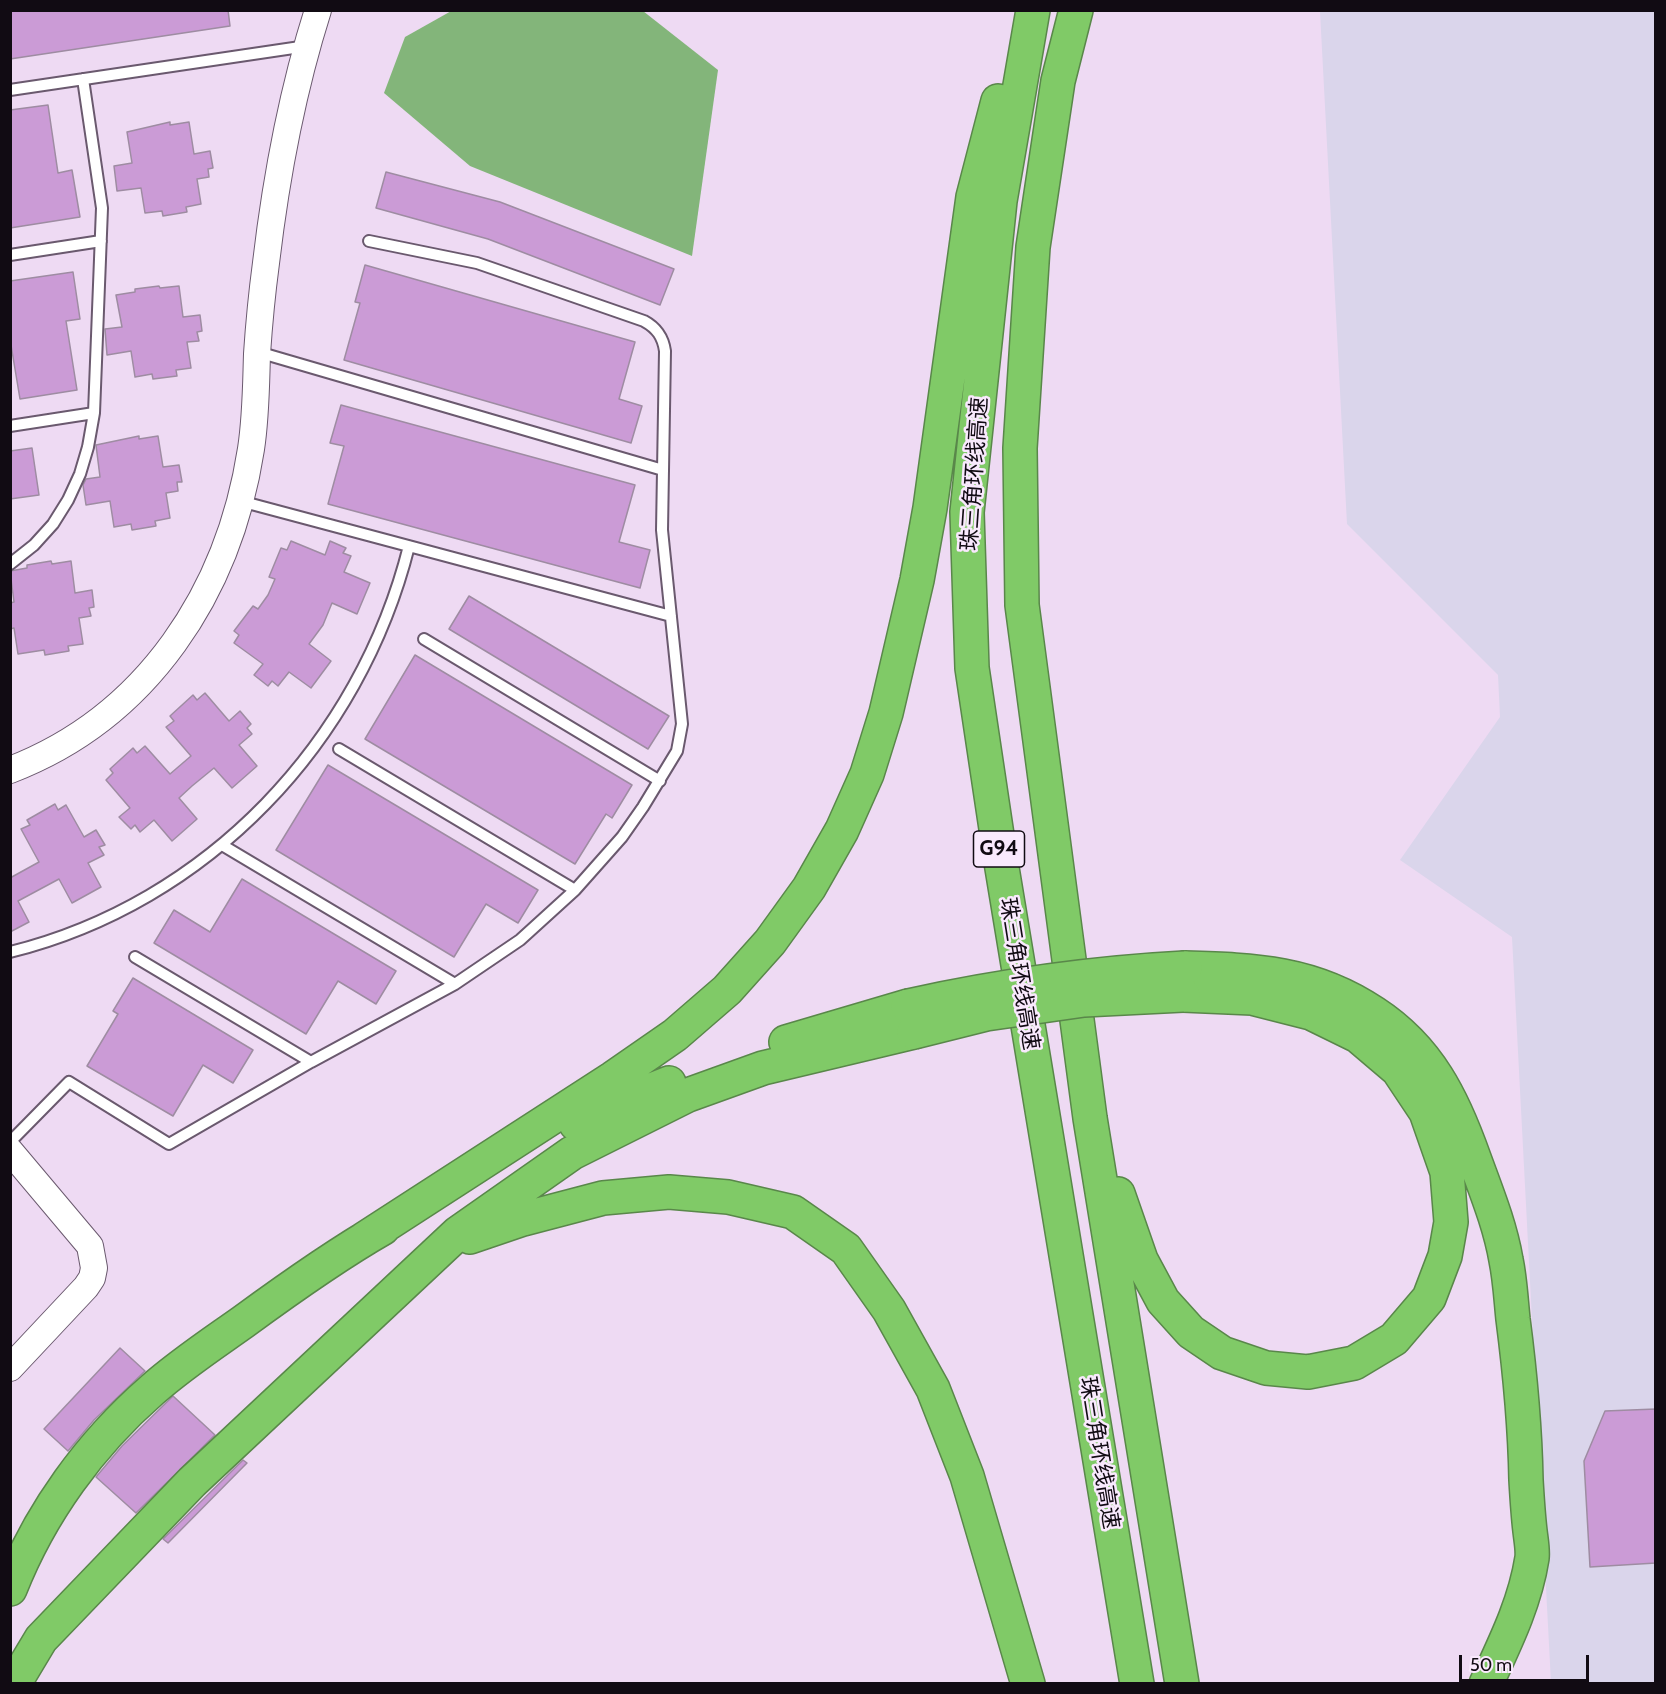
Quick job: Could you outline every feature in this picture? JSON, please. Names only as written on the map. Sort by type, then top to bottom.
[{"type":"highway","points":[[10,1589],[65,1484],[120,1421],[152,1390],[284,1292],[614,1078],[675,1035],[727,990],[770,942],[808,888],[842,830],[867,774],[902,651],[930,508],[973,197],[988,134],[1026,10]]},
{"type":"highway","name":"珠三角环线高速","points":[[1033,10],[1000,201],[968,512],[972,668],[1000,862],[1137,1683]]},
{"type":"highway","name":"珠三角环线高速","points":[[1076,10],[1058,81],[1033,247],[1020,448],[1022,605],[1090,1118],[1182,1683]]},
{"type":"highway","points":[[364,1239],[542,1141],[616,1104],[757,1050],[911,1019],[986,1014],[1084,1000],[1184,981],[1265,972],[1295,977],[1323,986],[1375,1013],[1421,1055],[1440,1080],[1457,1111],[1488,1195],[1506,1259],[1525,1426],[1527,1503],[1532,1557],[1514,1625],[1486,1683]]},
{"type":"highway","points":[[1090,1118],[1141,1260],[1163,1301],[1191,1332],[1222,1353],[1266,1368],[1308,1372],[1354,1363],[1394,1340],[1429,1298],[1445,1256],[1451,1222],[1447,1172],[1426,1112],[1398,1070],[1358,1036],[1311,1013],[1184,981]]},
{"type":"highway","points":[[14,1683],[41,1639],[192,1482],[458,1233],[572,1153],[688,1095],[911,1019]]},
{"type":"highway","points":[[443,1247],[523,1219],[603,1198],[669,1192],[728,1197],[793,1212],[846,1249],[889,1310],[933,1389],[967,1476],[1028,1683]]},
{"type":"street","points":[[10,770],[27,764],[68,742],[105,716],[139,686],[169,651],[195,614],[216,573],[240,501],[251,449],[255,417],[257,352],[275,201],[286,139],[318,10]]},
{"type":"street","points":[[10,1151],[90,1246],[94,1258],[92,1278],[86,1287],[10,1368]]},
{"type":"street","points":[[10,1342],[62,1294],[77,1272],[80,1245],[67,1218]]},
{"type":"lane","points":[[10,90],[308,46]]},
{"type":"lane","points":[[10,564],[34,545],[53,524],[68,500],[80,474],[94,413],[102,208],[83,79]]},
{"type":"lane","points":[[10,255],[101,241]]},
{"type":"lane","points":[[10,1142],[69,1082],[169,1144],[311,1062],[455,984],[520,940],[576,890],[622,837],[677,751],[682,724],[662,530],[665,351],[661,337],[651,325],[477,263],[369,241]]},
{"type":"lane","points":[[257,352],[663,470]]},
{"type":"lane","points":[[10,426],[94,413]]},
{"type":"lane","points":[[240,501],[671,616]]},
{"type":"lane","points":[[10,952],[37,946],[100,922],[159,891],[222,845],[264,808],[308,757],[345,702],[375,644],[409,546]]},
{"type":"lane","points":[[424,639],[660,780]]},
{"type":"lane","points":[[339,748],[576,890]]},
{"type":"lane","points":[[222,845],[455,984]]},
{"type":"lane","points":[[135,957],[311,1062]]},
{"type":"shaded area","points":[[1320,11],[1655,11],[1655,1683],[1551,1683],[1512,937],[1400,860],[1500,717],[1498,675],[1347,524]]},
{"type":"green space","points":[[453,10],[643,11],[718,70],[692,256],[470,166],[384,93],[405,37]]},
{"type":"building","points":[[10,10],[228,10],[230,26],[10,59]]},
{"type":"building","points":[[48,105],[58,173],[72,170],[80,217],[10,228],[10,110]]},
{"type":"building","points":[[170,122],[170,125],[189,122],[194,154],[210,151],[213,168],[208,169],[209,177],[197,179],[201,204],[186,207],[187,212],[163,216],[162,211],[145,213],[141,188],[117,191],[114,166],[132,163],[127,132]]},
{"type":"building","points":[[386,172],[500,202],[674,269],[660,305],[488,239],[376,208]]},
{"type":"building","points":[[365,265],[635,342],[619,399],[642,406],[631,443],[344,360],[360,303],[355,302]]},
{"type":"building","points":[[73,272],[80,319],[66,321],[77,390],[20,399],[10,339],[10,281]]},
{"type":"building","points":[[159,286],[160,288],[179,286],[183,317],[200,315],[202,331],[197,332],[199,341],[187,342],[191,368],[176,370],[177,376],[153,379],[152,374],[135,377],[131,351],[107,355],[105,329],[122,327],[116,295],[135,292],[135,289]]},
{"type":"building","points":[[341,405],[635,485],[619,542],[650,550],[640,588],[328,504],[344,446],[330,443]]},
{"type":"building","points":[[139,436],[139,439],[158,436],[163,467],[179,465],[182,482],[177,482],[178,491],[166,493],[170,518],[155,521],[156,526],[132,530],[131,524],[114,527],[110,501],[86,505],[83,485],[86,479],[100,477],[96,445]]},
{"type":"building","points":[[32,448],[39,495],[10,499],[10,451]]},
{"type":"building","points":[[291,541],[325,555],[330,541],[346,548],[343,553],[351,556],[344,572],[370,583],[357,614],[332,603],[323,625],[309,644],[331,661],[311,688],[289,672],[278,686],[272,681],[268,686],[254,675],[263,664],[234,643],[239,635],[234,631],[253,606],[258,609],[268,595],[275,579],[269,577],[281,548],[287,550]]},
{"type":"building","points":[[51,561],[52,564],[71,561],[75,593],[92,590],[94,607],[89,608],[91,616],[79,618],[83,644],[68,646],[69,651],[45,655],[44,650],[18,654],[14,628],[10,629],[10,603],[14,602],[10,571],[27,568],[27,565]]},
{"type":"building","points":[[469,596],[669,716],[648,749],[449,629]]},
{"type":"building","points":[[415,655],[632,785],[612,818],[606,814],[575,864],[365,739]]},
{"type":"building","points":[[205,693],[229,721],[240,711],[251,724],[247,728],[252,734],[239,745],[257,766],[232,788],[214,768],[192,786],[179,798],[197,819],[172,841],[154,820],[140,832],[135,825],[131,829],[119,817],[130,808],[106,780],[113,773],[110,769],[133,748],[137,753],[145,746],[170,774],[191,756],[166,727],[174,721],[170,716],[193,695],[197,700]]},
{"type":"building","points":[[328,765],[538,890],[518,923],[486,904],[454,957],[276,850]]},
{"type":"building","points":[[55,804],[58,810],[66,805],[84,837],[96,830],[105,845],[99,847],[104,855],[88,863],[101,887],[72,903],[59,879],[18,901],[29,922],[10,932],[10,878],[39,862],[21,829],[30,825],[27,820]]},
{"type":"building","points":[[242,879],[396,971],[376,1004],[338,981],[306,1034],[154,943],[174,910],[210,932]]},
{"type":"building","points":[[133,978],[253,1050],[233,1083],[203,1065],[173,1116],[87,1066],[118,1014],[113,1011]]},
{"type":"building","points":[[120,1348],[145,1371],[94,1420],[68,1451],[44,1429]]},
{"type":"building","points":[[173,1396],[215,1435],[136,1513],[96,1477],[122,1446]]},
{"type":"building","points":[[1656,1409],[1656,1563],[1590,1567],[1584,1461],[1605,1411]]},
{"type":"building","points":[[243,1460],[247,1463],[168,1543],[163,1539]]}]
